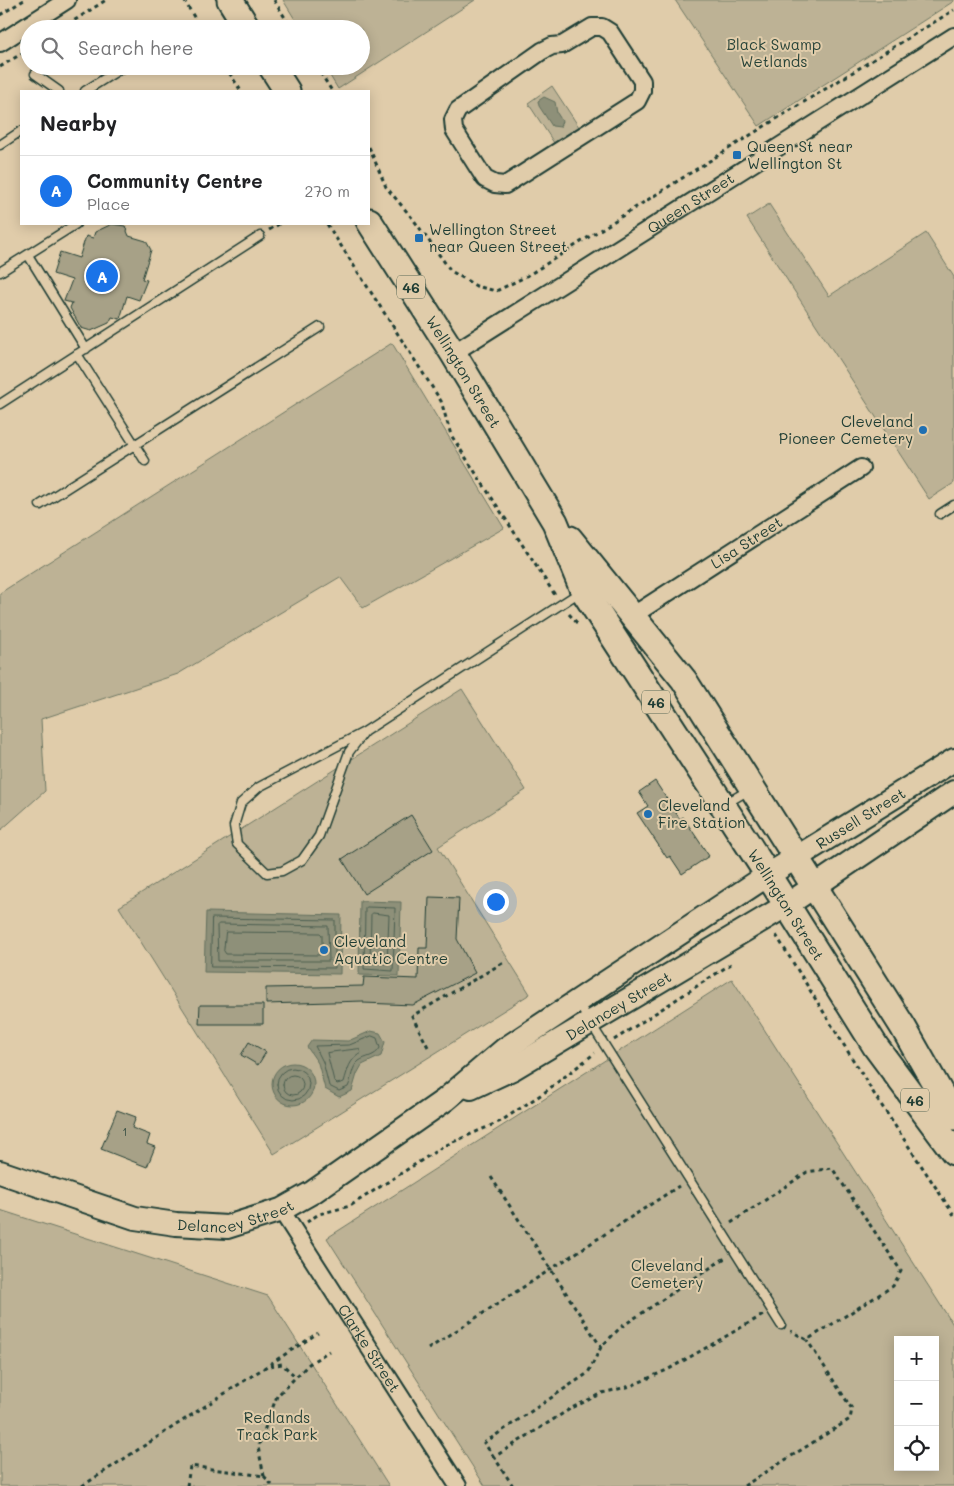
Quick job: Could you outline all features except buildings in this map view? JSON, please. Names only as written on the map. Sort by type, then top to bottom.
[{"type":"main road","points":[[230,0],[242,20]]},
{"type":"main road","points":[[277,75],[286,90]]},
{"type":"main road","name":"Wellington Street","points":[[370,223],[453,353],[555,522],[583,590],[723,805],[876,1047],[954,1152]]},
{"type":"main road","name":"Wellington Street","points":[[555,522],[589,561],[684,680],[903,1027],[954,1117]]},
{"type":"main road","name":"Russell Street","points":[[768,876],[954,760]]},
{"type":"main road","name":"Russell Street","points":[[787,905],[954,792]]},
{"type":"main road","name":"Delancey Street","points":[[445,1100],[512,1069],[590,1021],[619,989],[768,876]]},
{"type":"main road","name":"Delancey Street","points":[[0,1172],[135,1218],[176,1224],[227,1227],[281,1210],[313,1192],[445,1100],[505,1049],[577,1001],[619,989],[787,905]]},
{"type":"street","points":[[36,20],[67,0]]},
{"type":"street","points":[[592,27],[602,27],[610,32],[642,81],[642,91],[637,101],[571,144],[505,185],[495,184],[485,179],[454,130],[453,120],[458,110],[542,51],[552,46],[562,45],[592,27]]},
{"type":"street","points":[[0,43],[20,30]]},
{"type":"street","name":"Queen Street","points":[[453,353],[954,36]]},
{"type":"street","name":"Lisa Street","points":[[632,616],[861,468]]},
{"type":"street","name":"Clarke Street","points":[[281,1210],[458,1486]]},
{"type":"lane","points":[[36,75],[58,90]]},
{"type":"lane","points":[[87,90],[111,75]]},
{"type":"lane","points":[[0,145],[20,132]]},
{"type":"lane","points":[[0,272],[74,225]]},
{"type":"lane","points":[[0,404],[260,236]]},
{"type":"lane","points":[[28,255],[86,349]]},
{"type":"lane","points":[[40,505],[320,327]]},
{"type":"lane","points":[[77,354],[145,461]]},
{"type":"lane","points":[[940,514],[954,505]]},
{"type":"lane","points":[[364,732],[349,752],[319,836],[302,860],[282,871],[266,873],[237,844],[234,826],[241,804],[259,787],[364,732],[583,590]]},
{"type":"lane","points":[[723,805],[751,788]]},
{"type":"lane","points":[[577,1001],[781,1325]]},
{"type":"path","points":[[0,15],[24,0]]},
{"type":"path","points":[[75,20],[106,0]]},
{"type":"path","points":[[184,0],[196,20]]},
{"type":"path","points":[[274,0],[286,20]]},
{"type":"path","points":[[370,149],[386,187],[414,219],[451,271],[476,286],[496,291],[527,276],[760,129],[954,10]]},
{"type":"path","points":[[0,67],[20,55]]},
{"type":"path","points":[[231,75],[240,90]]},
{"type":"path","points":[[322,75],[331,90]]},
{"type":"path","points":[[328,225],[441,401],[451,435],[561,604]]},
{"type":"path","points":[[770,941],[777,936],[876,1097],[954,1215]]},
{"type":"path","points":[[294,1230],[319,1214],[350,1206],[444,1146],[502,1121],[545,1092],[574,1067],[739,959]]},
{"type":"path","points":[[428,1046],[412,1016],[506,961]]},
{"type":"path","points":[[720,1230],[806,1172],[832,1168],[901,1271],[893,1286],[807,1340]]},
{"type":"path","points":[[491,1177],[600,1347]]},
{"type":"path","points":[[428,1348],[689,1180]]},
{"type":"path","points":[[513,1486],[484,1443],[588,1373],[600,1347],[621,1327],[734,1252]]},
{"type":"path","points":[[494,1457],[570,1409],[602,1393],[631,1386],[668,1369],[772,1310]]},
{"type":"path","points":[[744,1486],[850,1419],[852,1409],[807,1340],[781,1325]]},
{"type":"path","points":[[82,1486],[318,1333]]},
{"type":"path","points":[[273,1486],[264,1476],[258,1447],[277,1396],[295,1376],[329,1351]]},
{"type":"path","points":[[268,1367],[282,1364],[295,1376]]},
{"type":"path","points":[[187,1486],[190,1466],[264,1476]]},
{"type":"green space","points":[[283,0],[475,0],[370,68],[370,20],[295,20]]},
{"type":"green space","name":"Black Swamp Wetlands","points":[[675,0],[954,0],[954,1],[759,126]]},
{"type":"green space","points":[[329,75],[360,75],[338,89]]},
{"type":"green space","points":[[552,86],[579,127],[554,143],[528,103]]},
{"type":"green space","points":[[769,204],[829,296],[926,233],[954,277],[954,483],[929,499],[747,218]]},
{"type":"green space","points":[[392,343],[504,528],[363,608],[340,577],[178,674],[41,719],[45,791],[0,831],[0,593]]},
{"type":"green space","name":"Cleveland Aquatic Centre","points":[[462,689],[526,790],[438,847],[530,994],[274,1154],[119,907]]},
{"type":"green space","name":"Cleveland Cemetery","points":[[732,979],[954,1326],[954,1486],[485,1486],[327,1238]]},
{"type":"green space","name":"Redlands Track Park","points":[[0,1210],[268,1296],[389,1486],[0,1486]]},
{"type":"water","points":[[544,97],[555,102],[557,113],[562,121],[560,127],[552,126],[539,106],[538,101]]},
{"type":"water","points":[[360,901],[401,902],[399,976],[359,975]]},
{"type":"water","points":[[206,912],[341,915],[340,974],[204,972]]},
{"type":"water","points":[[371,1031],[380,1033],[385,1042],[381,1056],[362,1065],[352,1091],[339,1097],[325,1089],[318,1063],[307,1047],[312,1040],[348,1041]]},
{"type":"water","points":[[289,1063],[297,1063],[308,1069],[314,1084],[308,1099],[297,1105],[289,1105],[278,1099],[272,1088],[272,1080],[278,1069]]},
{"type":"place","name":"Queen St near Wellington St","points":[[737,155]]},
{"type":"place","name":"Wellington Street near Queen Street","points":[[419,238]]},
{"type":"place","name":"Community Centre","points":[[102,276]]},
{"type":"place","name":"Cleveland Pioneer Cemetery","points":[[923,430]]},
{"type":"place","name":"Cleveland Fire Station","points":[[648,814]]},
{"type":"place","name":"Cleveland Aquatic Centre","points":[[324,950]]}]
